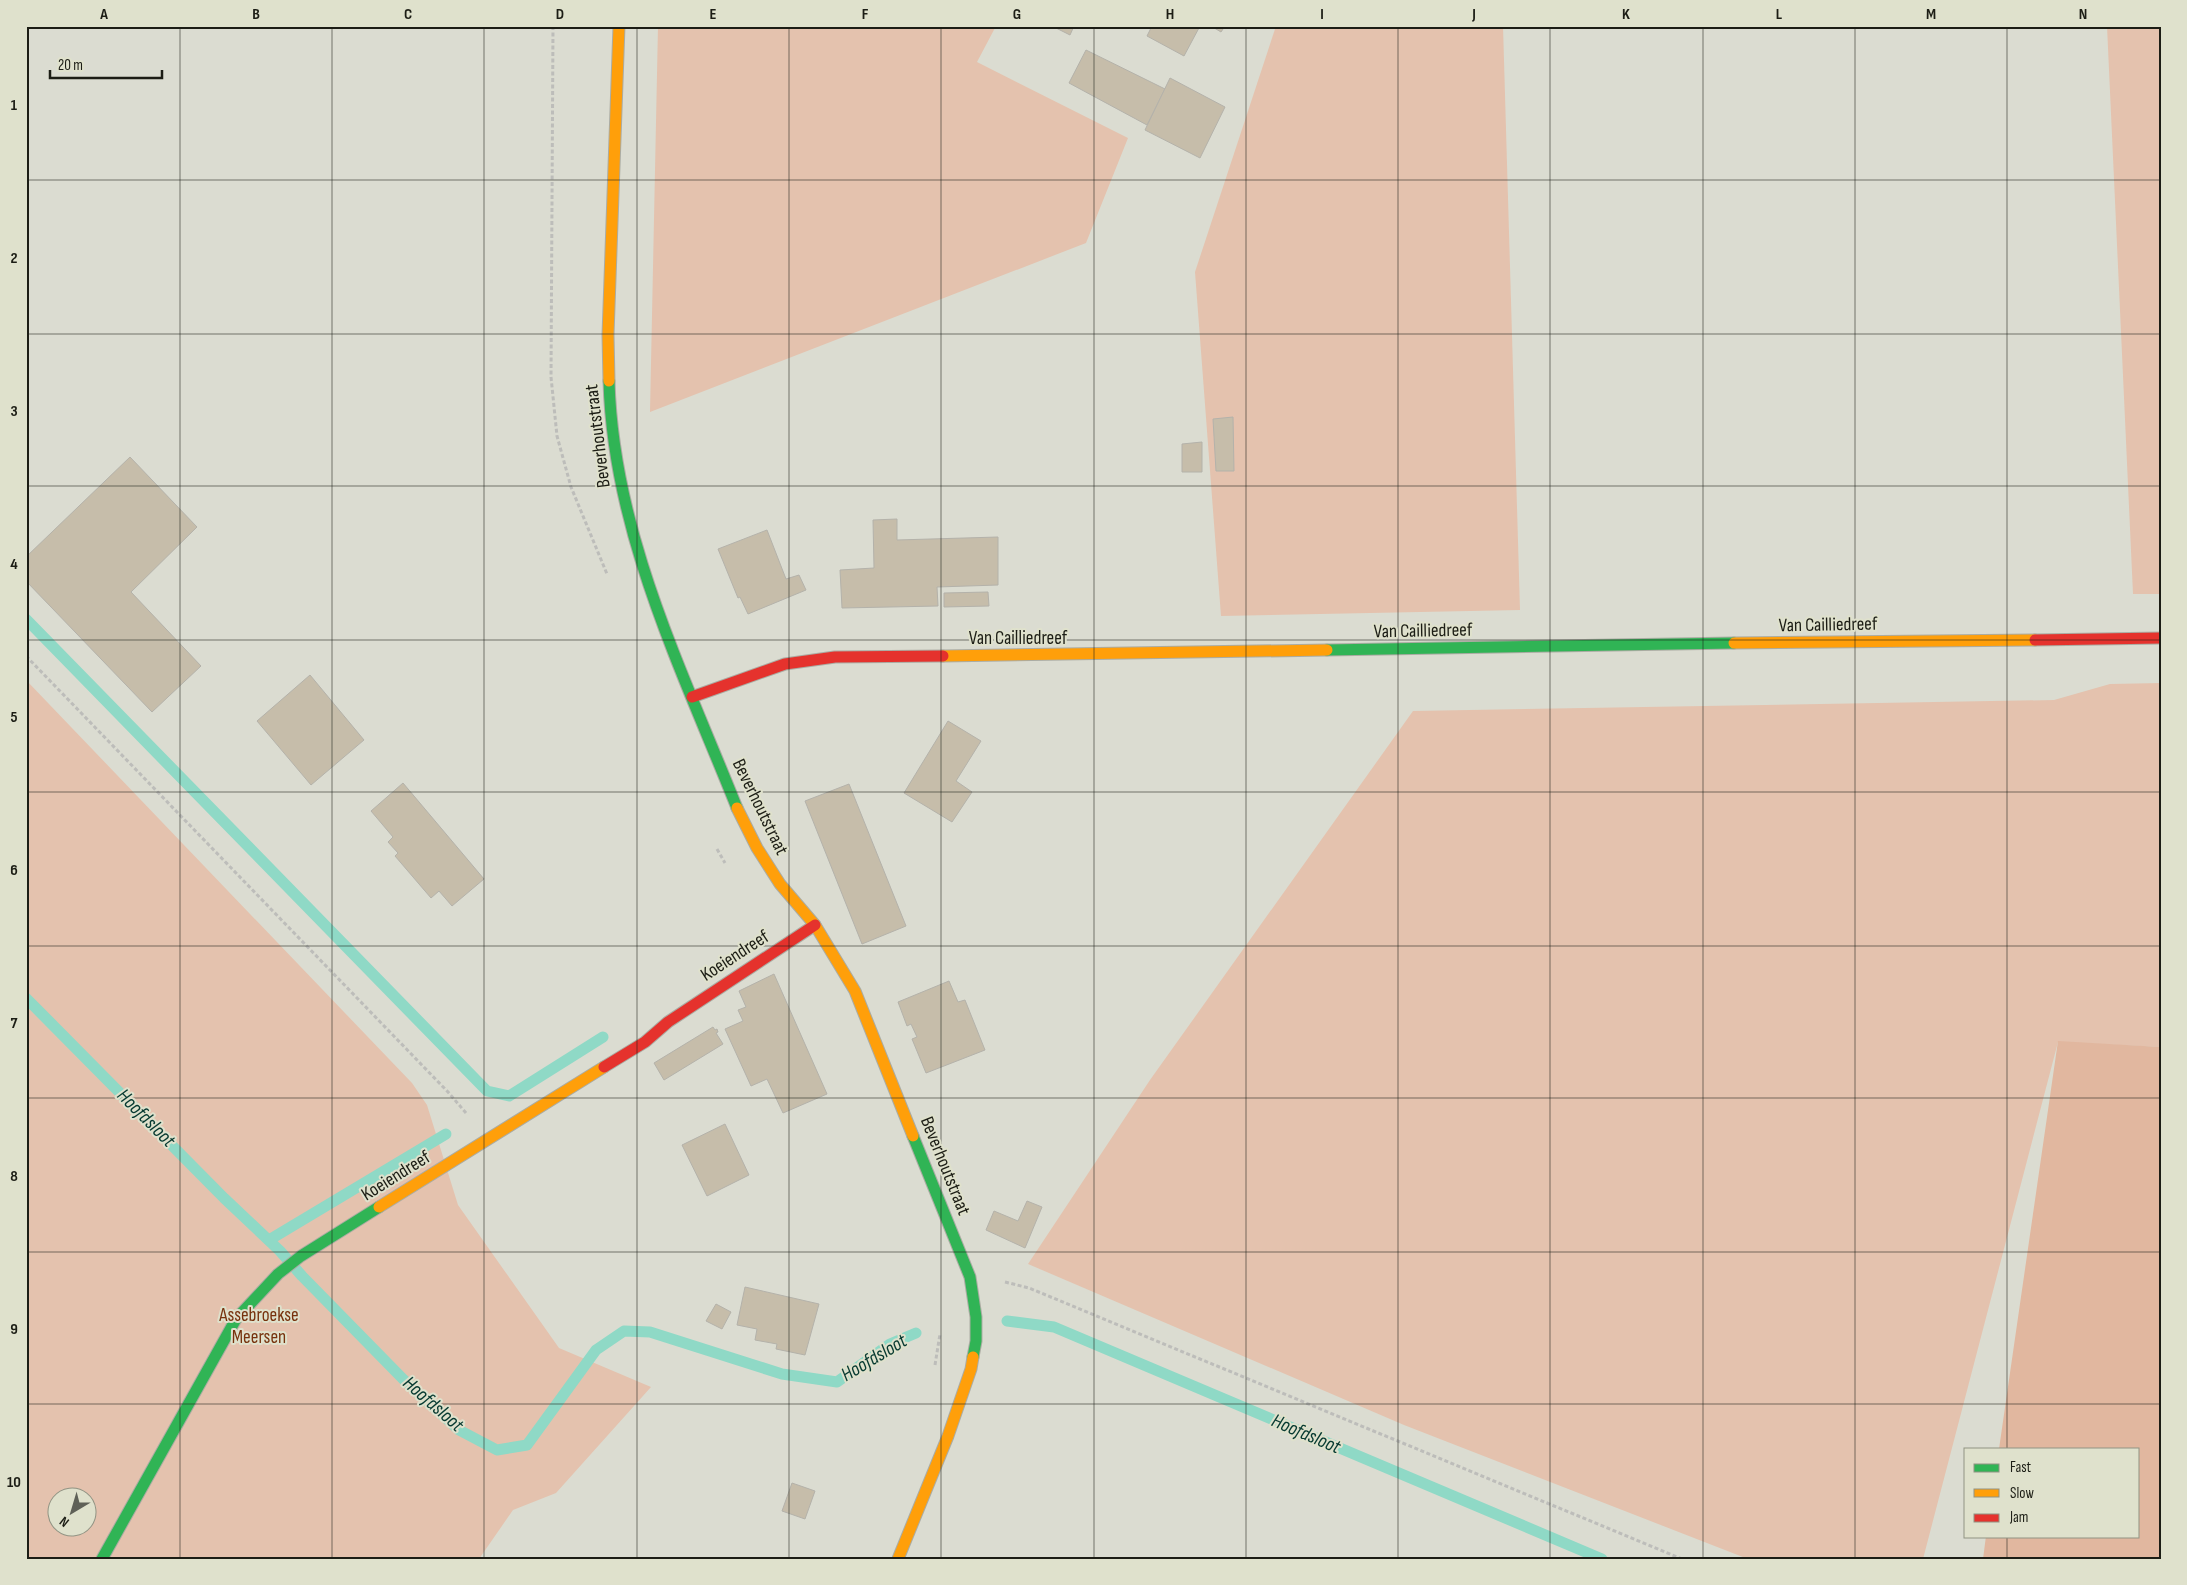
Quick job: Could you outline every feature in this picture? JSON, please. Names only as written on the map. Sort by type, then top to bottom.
[{"type":"street","name":"Beverhoutstraat","points":[[619,26],[608,335],[610,413],[624,499],[646,580],[738,809],[757,848],[780,884],[815,925],[855,991],[970,1277],[976,1318],[976,1341],[971,1369],[948,1436],[898,1559]]},
{"type":"street","name":"Van Cailliedreef","points":[[692,697],[785,664],[835,657],[1116,655],[1512,646],[2161,638]]},
{"type":"street","name":"Koeiendreef","points":[[102,1559],[236,1319],[278,1274],[301,1256],[645,1042],[668,1022],[815,925]]},
{"type":"path","points":[[26,656],[448,1092],[488,1140]]},
{"type":"path","points":[[970,1277],[989,1278],[1029,1288],[1682,1559]]},
{"type":"green space","points":[[658,26],[996,26],[977,62],[1128,138],[1086,243],[650,412]]},
{"type":"green space","points":[[1276,26],[1503,26],[1520,610],[1221,616],[1195,272]]},
{"type":"green space","points":[[2107,26],[2161,26],[2161,594],[2133,594]]},
{"type":"green space","name":"Assebroekse Meersen","points":[[26,680],[412,1083],[427,1105],[458,1205],[559,1348],[651,1387],[556,1493],[513,1510],[479,1559],[26,1559]]},
{"type":"green space","points":[[2161,683],[2161,1047],[2058,1042],[1923,1559],[1748,1559],[1404,1425],[1028,1264],[1150,1080],[1413,711],[2054,700],[2110,684]]},
{"type":"shaded area","points":[[2058,1041],[2161,1047],[2161,1559],[1983,1559],[1986,1538],[2140,1538],[2140,1448],[1999,1448]]},
{"type":"building","points":[[1052,26],[1074,26],[1070,35]]},
{"type":"building","points":[[1152,26],[1200,26],[1184,56],[1147,36]]},
{"type":"building","points":[[1211,26],[1225,26],[1221,32]]},
{"type":"building","points":[[1086,50],[1165,89],[1147,125],[1069,83]]},
{"type":"building","points":[[1170,78],[1225,107],[1200,158],[1145,130]]},
{"type":"building","points":[[1233,417],[1234,471],[1216,471],[1213,419]]},
{"type":"building","points":[[1202,442],[1202,472],[1182,472],[1182,444]]},
{"type":"building","points":[[130,457],[197,527],[131,592],[201,666],[152,712],[26,581],[26,557]]},
{"type":"building","points":[[897,519],[897,540],[998,537],[998,585],[937,587],[938,606],[842,608],[840,570],[874,568],[873,520]]},
{"type":"building","points":[[767,530],[786,579],[799,575],[806,590],[748,614],[740,597],[738,598],[718,549]]},
{"type":"building","points":[[988,592],[989,606],[944,607],[944,593]]},
{"type":"building","points":[[310,675],[364,740],[311,785],[257,721]]},
{"type":"building","points":[[948,721],[981,741],[956,781],[972,792],[952,822],[904,793]]},
{"type":"building","points":[[403,783],[484,879],[452,906],[439,891],[431,898],[395,856],[398,853],[388,842],[393,837],[371,811]]},
{"type":"building","points":[[849,784],[906,926],[862,944],[805,801]]},
{"type":"building","points":[[774,974],[827,1094],[783,1113],[767,1079],[751,1086],[725,1029],[743,1021],[738,1010],[746,1007],[739,991]]},
{"type":"building","points":[[949,981],[958,1002],[965,1000],[985,1050],[926,1073],[912,1039],[917,1037],[911,1024],[907,1026],[898,1002]]},
{"type":"building","points":[[713,1027],[715,1030],[717,1029],[718,1032],[716,1033],[723,1044],[664,1080],[654,1063]]},
{"type":"building","points":[[725,1124],[749,1175],[707,1196],[682,1145]]},
{"type":"building","points":[[1027,1201],[1042,1207],[1025,1248],[986,1230],[994,1211],[1018,1221]]},
{"type":"building","points":[[745,1287],[819,1304],[805,1355],[776,1349],[777,1344],[755,1340],[757,1329],[737,1325]]},
{"type":"building","points":[[716,1304],[731,1312],[722,1329],[706,1321]]},
{"type":"building","points":[[792,1483],[815,1491],[805,1519],[782,1511]]},
{"type":"waterway","points":[[26,619],[487,1091],[509,1096],[603,1037]]},
{"type":"waterway","name":"Hoofdsloot","points":[[26,998],[224,1198],[280,1251],[403,1379],[459,1430],[497,1450],[527,1445],[596,1350],[624,1331],[650,1332],[782,1374],[837,1382],[890,1344],[916,1333]]},
{"type":"waterway","points":[[269,1240],[446,1134]]},
{"type":"waterway","name":"Hoofdsloot","points":[[1007,1321],[1054,1327],[1602,1559]]},
{"type":"traffic: fast","points":[[609,381],[613,437],[623,492],[637,546],[673,652],[737,808]]},
{"type":"traffic: fast","points":[[1327,650],[1734,643]]},
{"type":"traffic: fast","points":[[913,1136],[970,1277],[976,1317],[976,1341],[973,1357]]},
{"type":"traffic: fast","points":[[102,1559],[236,1319],[278,1274],[301,1256],[379,1207]]},
{"type":"traffic: slow","points":[[609,381],[608,335],[619,26]]},
{"type":"traffic: slow","points":[[1734,643],[2035,640]]},
{"type":"traffic: slow","points":[[943,656],[1327,650]]},
{"type":"traffic: slow","points":[[737,808],[757,848],[780,884],[815,925],[855,991],[913,1136]]},
{"type":"traffic: slow","points":[[379,1207],[604,1067]]},
{"type":"traffic: slow","points":[[898,1559],[948,1436],[971,1369],[973,1357]]},
{"type":"traffic: jam","points":[[2035,640],[2161,638]]},
{"type":"traffic: jam","points":[[692,697],[785,664],[835,657],[943,656]]},
{"type":"traffic: jam","points":[[604,1067],[645,1042],[668,1022],[815,925]]}]
